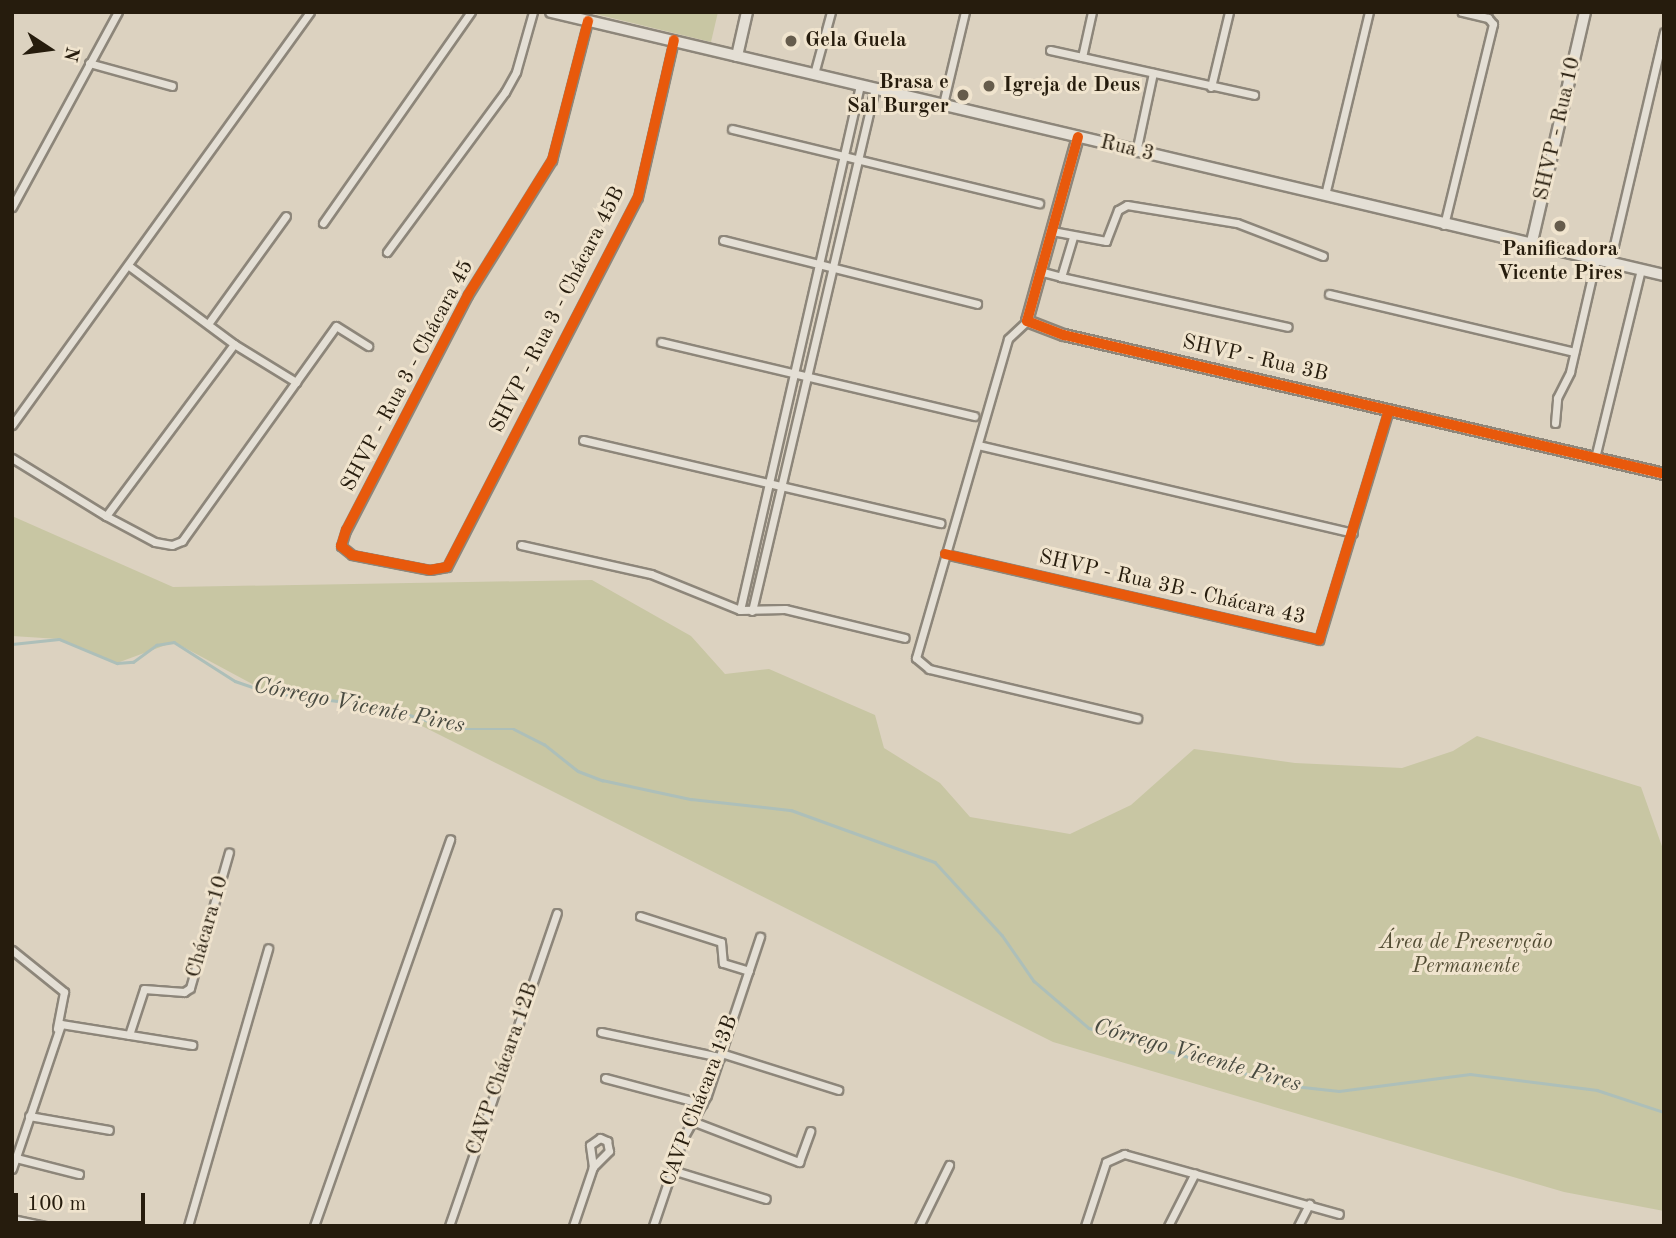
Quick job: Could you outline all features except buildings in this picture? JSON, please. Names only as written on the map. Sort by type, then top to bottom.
[{"type":"main road","name":"Rua 3","points":[[551,12],[1531,246],[1664,275]]},
{"type":"main road","points":[[737,56],[747,12]]},
{"type":"main road","name":"SHVP - Rua 10","points":[[1531,246],[1585,12]]},
{"type":"main road","points":[[1027,321],[1079,137]]},
{"type":"main road","name":"SHVP - Rua 3B","points":[[1027,321],[1064,335],[1664,474]]},
{"type":"street","points":[[12,207],[118,12]]},
{"type":"street","points":[[12,425],[310,12]]},
{"type":"street","points":[[323,223],[471,12]]},
{"type":"street","points":[[387,252],[505,92],[516,72],[533,12]]},
{"type":"street","points":[[814,74],[831,12]]},
{"type":"street","points":[[943,104],[965,12]]},
{"type":"street","points":[[1082,57],[1092,12]]},
{"type":"street","points":[[1211,87],[1229,12]]},
{"type":"street","points":[[1325,195],[1369,12]]},
{"type":"street","points":[[1444,225],[1493,24],[1488,18],[1462,12]]},
{"type":"street","name":"SHVP - Rua 3 - Chácara 45","points":[[430,570],[352,555],[344,550],[342,540],[468,295],[552,160],[588,21]]},
{"type":"street","points":[[1610,262],[1664,32]]},
{"type":"street","name":"SHVP - Rua 3 - Chácara 45B","points":[[430,570],[447,567],[632,210],[674,40]]},
{"type":"street","points":[[1050,50],[1254,95]]},
{"type":"street","points":[[89,63],[172,86]]},
{"type":"street","points":[[1136,152],[1153,73]]},
{"type":"street","points":[[740,610],[772,485],[847,158],[860,85]]},
{"type":"street","points":[[751,611],[875,88]]},
{"type":"street","points":[[853,128],[864,131]]},
{"type":"street","points":[[732,129],[1039,203]]},
{"type":"street","points":[[1052,230],[1073,237],[1108,240],[1118,210],[1127,205],[1237,223],[1322,256]]},
{"type":"street","points":[[208,324],[286,216]]},
{"type":"street","points":[[1061,277],[1073,237]]},
{"type":"street","points":[[723,240],[977,304]]},
{"type":"street","points":[[1555,422],[1557,398],[1567,383],[1596,259]]},
{"type":"street","points":[[129,266],[234,344],[296,382]]},
{"type":"street","points":[[1595,458],[1641,270]]},
{"type":"street","points":[[1039,271],[1288,327]]},
{"type":"street","points":[[1329,294],[1574,352]]},
{"type":"street","points":[[1027,321],[1008,339],[916,653],[918,664],[1138,718]]},
{"type":"street","points":[[12,458],[106,516],[165,546],[182,541],[336,326],[368,346]]},
{"type":"street","points":[[661,342],[974,416]]},
{"type":"street","points":[[106,516],[234,344]]},
{"type":"street","name":"SHVP - Rua 3B - Chácara 43","points":[[946,554],[1314,641],[1322,638],[1390,410]]},
{"type":"street","points":[[583,440],[941,523]]},
{"type":"street","points":[[978,445],[1353,533]]},
{"type":"street","points":[[521,545],[651,574],[740,610],[785,609],[905,638]]},
{"type":"street","points":[[314,1226],[450,839]]},
{"type":"street","name":"Chácara 10","points":[[129,1035],[144,989],[184,992],[190,988],[229,852]]},
{"type":"street","name":"CAVP Chácara 12B","points":[[449,1226],[556,913]]},
{"type":"street","points":[[640,916],[721,942],[723,963],[749,971]]},
{"type":"street","name":"CAVP Chácara 13B","points":[[653,1226],[692,1121],[703,1104],[760,937]]},
{"type":"street","points":[[188,1226],[268,947]]},
{"type":"street","points":[[12,950],[64,992],[58,1026],[12,1169]]},
{"type":"street","points":[[58,1026],[192,1045]]},
{"type":"street","points":[[601,1032],[720,1055],[838,1090]]},
{"type":"street","points":[[605,1078],[703,1104]]},
{"type":"street","points":[[29,1116],[109,1130]]},
{"type":"street","points":[[692,1121],[796,1162],[803,1160],[810,1131]]},
{"type":"street","points":[[1085,1226],[1106,1162],[1124,1154],[1339,1214]]},
{"type":"street","points":[[16,1158],[79,1174]]},
{"type":"street","points":[[919,1226],[949,1165]]},
{"type":"street","points":[[573,1226],[593,1167]]},
{"type":"street","points":[[672,1170],[766,1199]]},
{"type":"street","points":[[1168,1226],[1195,1173]]},
{"type":"street","points":[[1298,1226],[1309,1204]]},
{"type":"street","points":[[12,1219],[46,1226]]},
{"type":"green space","points":[[587,12],[718,12],[711,42]]},
{"type":"green space","name":"Área de Preservção Permanente","points":[[12,516],[173,587],[592,580],[691,636],[725,674],[769,669],[875,715],[884,748],[940,783],[970,817],[1070,834],[1131,805],[1194,749],[1295,763],[1402,768],[1453,751],[1477,736],[1641,787],[1664,852],[1664,1211],[1564,1192],[1053,1042],[384,707],[267,692],[174,642],[117,663],[59,639],[12,636]]},
{"type":"waterway","name":"Córrego Vicente Pires","points":[[12,644],[59,639],[117,663],[133,662],[156,645],[174,642],[235,681],[267,692],[384,707],[454,729],[514,729],[544,744],[578,771],[602,780],[691,799],[791,810],[935,862],[1002,935],[1034,981],[1089,1028],[1285,1085],[1339,1091],[1470,1074],[1597,1090],[1664,1112]]},
{"type":"cycle path","points":[[588,21],[552,160],[468,295],[346,530],[341,546],[352,555],[430,570],[447,567],[638,197],[674,40]]},
{"type":"cycle path","points":[[1078,137],[1027,321],[1064,335],[1664,474]]},
{"type":"cycle path","points":[[945,554],[1319,640],[1389,410]]},
{"type":"place","name":"Gela Guela","points":[[791,41]]},
{"type":"place","name":"Igreja de Deus","points":[[989,86]]},
{"type":"place","name":"Brasa e Sal Burger","points":[[963,95]]},
{"type":"place","name":"Panificadora Vicente Pires","points":[[1560,226]]}]
